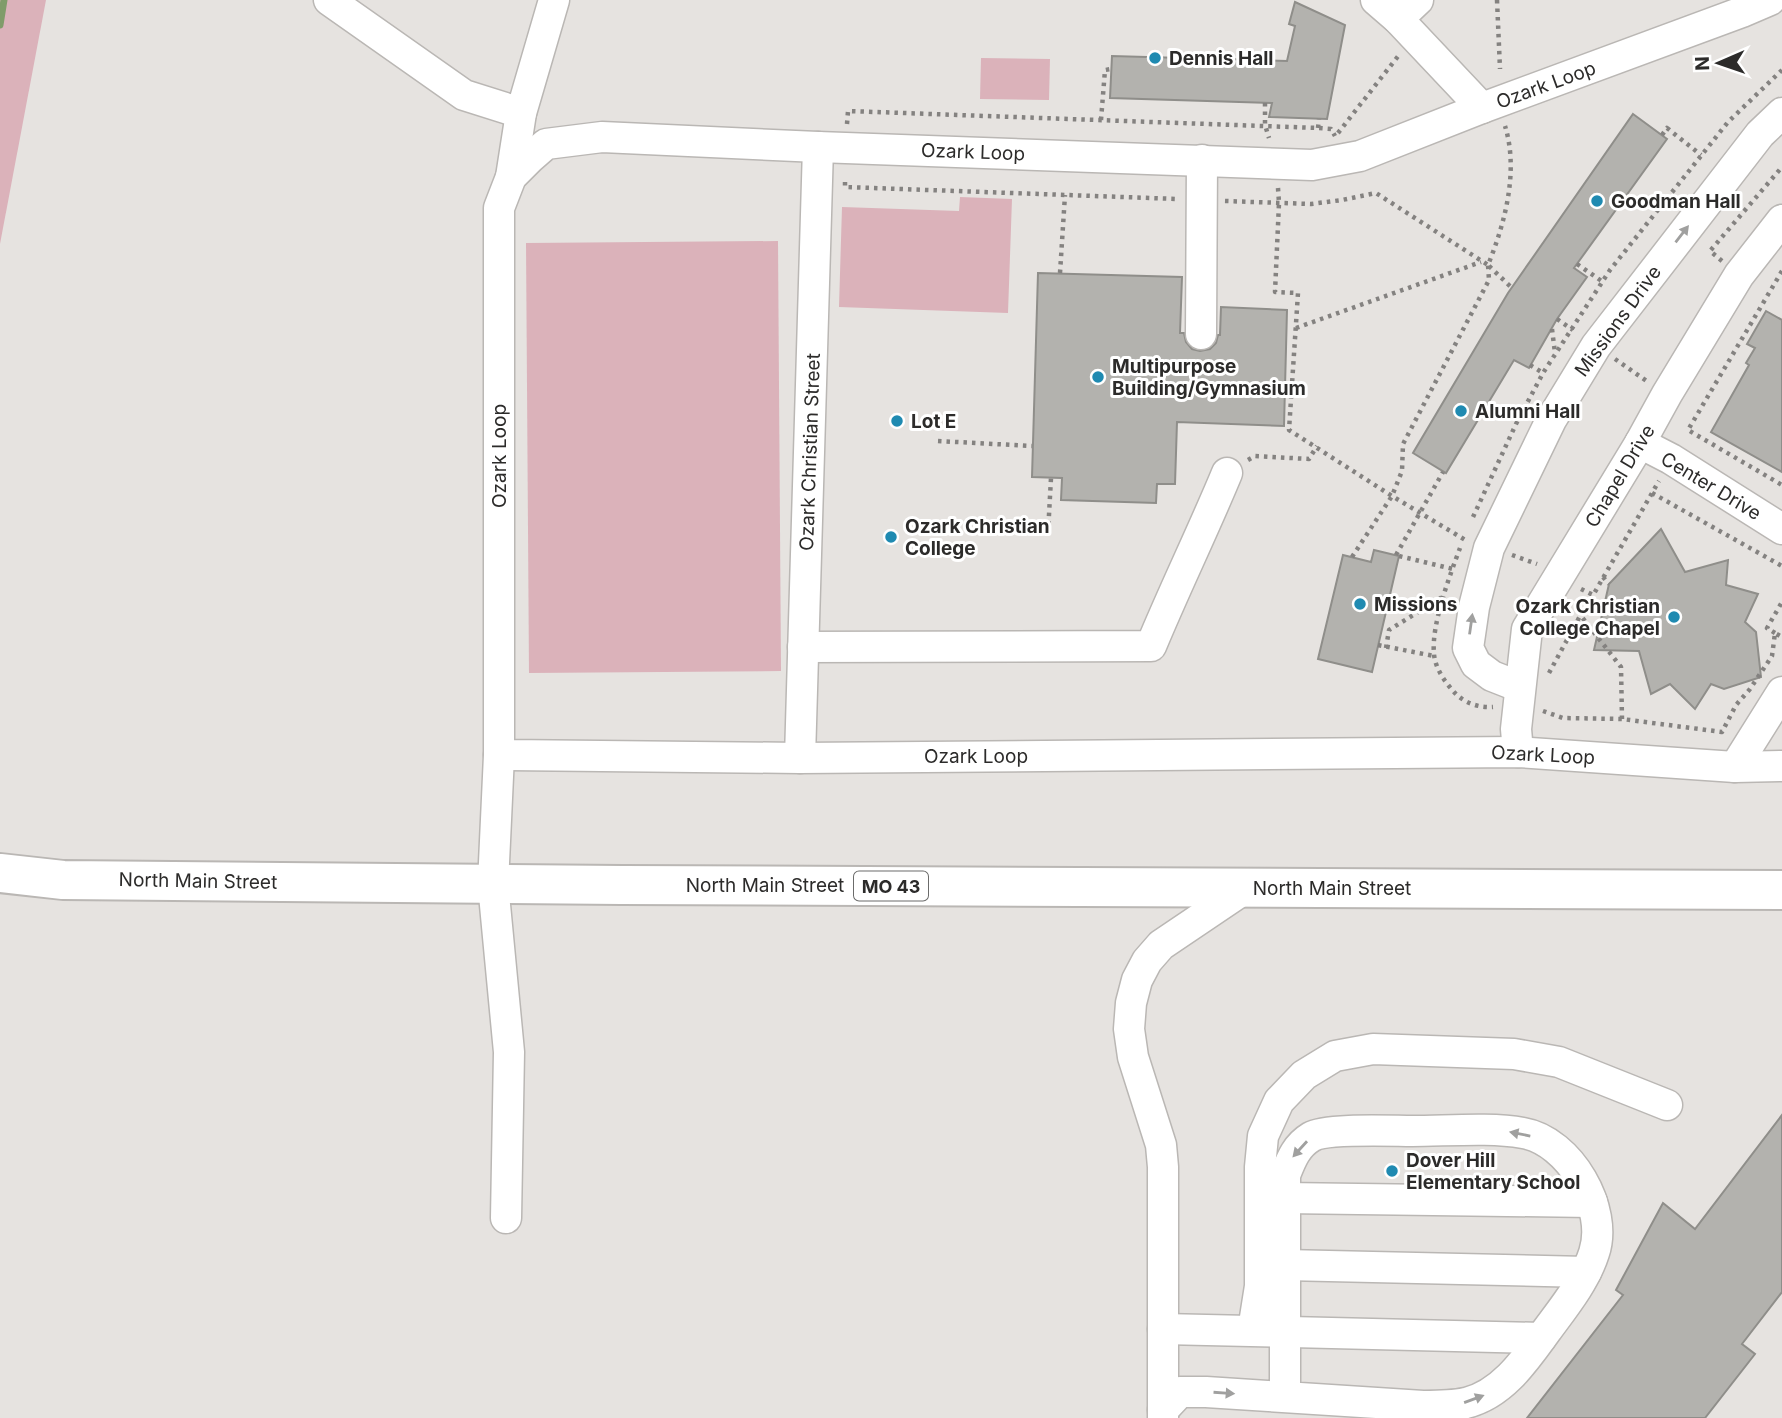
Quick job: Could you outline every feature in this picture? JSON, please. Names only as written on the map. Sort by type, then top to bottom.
[{"type":"main road","name":"North Main Street","points":[[0,873],[63,880],[1782,890]]},
{"type":"lane","points":[[328,0],[464,95],[522,113]]},
{"type":"lane","points":[[511,177],[522,113],[554,0]]},
{"type":"lane","name":"Ozark Loop","points":[[1770,0],[1493,115],[1360,156],[1312,165],[602,137],[546,144],[511,177],[499,208],[499,755],[800,758],[1518,752],[1735,767],[1782,766]]},
{"type":"lane","points":[[1398,6],[1493,115]]},
{"type":"lane","name":"Missions Drive","points":[[1534,681],[1492,676],[1476,664],[1468,648],[1474,607],[1489,548],[1551,420],[1597,346],[1760,134],[1782,113]]},
{"type":"lane","name":"Ozark Christian Street","points":[[800,758],[814,327],[832,147]]},
{"type":"lane","points":[[1201,334],[1202,160]]},
{"type":"lane","name":"Chapel Drive","points":[[1518,752],[1516,729],[1534,681],[1527,629],[1739,275],[1782,220]]},
{"type":"lane","name":"Center Drive","points":[[1640,443],[1782,529]]},
{"type":"lane","points":[[803,647],[1151,646],[1227,473]]},
{"type":"lane","points":[[1735,767],[1782,692]]},
{"type":"lane","points":[[499,755],[493,884],[509,1052],[506,1218]]},
{"type":"lane","points":[[1163,1414],[1163,1167],[1161,1145],[1133,1057],[1129,1029],[1131,1003],[1137,980],[1147,961],[1161,945],[1247,887]]},
{"type":"lane","points":[[1253,1330],[1260,1286],[1263,1136],[1279,1101],[1304,1075],[1335,1056],[1373,1049],[1514,1054],[1559,1062],[1667,1105]]},
{"type":"lane","points":[[1163,1414],[1180,1392],[1423,1406],[1467,1403],[1490,1393],[1519,1368],[1586,1272],[1595,1251],[1598,1228],[1592,1202],[1575,1167],[1553,1146],[1525,1133],[1342,1131],[1312,1136],[1294,1152],[1285,1175],[1285,1397]]},
{"type":"lane","points":[[1284,1198],[1592,1202]]},
{"type":"lane","points":[[1285,1265],[1586,1272]]},
{"type":"lane","points":[[1163,1329],[1541,1338]]},
{"type":"path","points":[[1497,0],[1500,69]]},
{"type":"path","points":[[1335,136],[1404,49]]},
{"type":"path","points":[[1101,120],[1104,70],[1111,69]]},
{"type":"path","points":[[1571,328],[1636,236],[1701,155],[1728,122],[1782,70]]},
{"type":"path","points":[[1265,103],[1265,125]]},
{"type":"path","points":[[1340,145],[1331,129],[1318,128],[848,111],[832,147],[845,187],[1311,204],[1376,193],[1488,265],[1512,288]]},
{"type":"path","points":[[1352,557],[1392,496],[1402,471],[1404,444],[1489,280],[1488,265],[1504,221],[1510,157],[1508,138],[1493,115]]},
{"type":"path","points":[[1318,119],[1318,128]]},
{"type":"path","points":[[1662,135],[1667,128],[1701,155]]},
{"type":"path","points":[[1060,273],[1065,195]]},
{"type":"path","points":[[1279,202],[1275,292],[1298,293],[1289,430],[1463,539],[1532,561],[1593,595]]},
{"type":"path","points":[[1296,328],[1482,262]]},
{"type":"path","points":[[1577,264],[1602,282]]},
{"type":"path","points":[[1534,681],[1581,616],[1782,271]]},
{"type":"path","points":[[1558,319],[1698,416]]},
{"type":"path","points":[[1552,329],[1555,354]]},
{"type":"path","points":[[1530,365],[1543,373]]},
{"type":"path","points":[[1688,430],[1782,485]]},
{"type":"path","points":[[938,441],[1032,446]]},
{"type":"path","points":[[1227,473],[1255,456],[1309,459],[1317,446]]},
{"type":"path","points":[[1443,472],[1398,556],[1453,569]]},
{"type":"path","points":[[1048,533],[1051,478]]},
{"type":"path","points":[[1652,493],[1782,566]]},
{"type":"path","points":[[1603,577],[1609,584]]},
{"type":"path","points":[[1386,648],[1389,630],[1444,596]]},
{"type":"path","points":[[1782,603],[1767,628],[1782,637]]},
{"type":"path","points":[[1581,616],[1621,667],[1622,719]]},
{"type":"path","points":[[1722,732],[1736,705],[1772,656],[1776,633]]},
{"type":"path","points":[[1378,646],[1434,656]]},
{"type":"shaded area","points":[[0,0],[46,0],[0,244]]},
{"type":"shaded area","points":[[981,58],[1050,59],[1049,100],[980,99]]},
{"type":"shaded area","points":[[960,197],[1012,199],[1008,313],[839,307],[842,207],[959,211]]},
{"type":"shaded area","points":[[778,241],[781,671],[529,673],[526,243]]},
{"type":"building","name":"Dennis Hall","points":[[1295,2],[1345,25],[1327,119],[1269,117],[1272,103],[1110,98],[1112,56],[1287,61],[1295,26],[1289,24]]},
{"type":"building","points":[[1633,114],[1667,139],[1574,268],[1587,277],[1557,319],[1529,368],[1514,360],[1446,473],[1413,453],[1508,293]]},
{"type":"building","name":"Multipurpose Building/Gymnasium","points":[[1038,273],[1182,277],[1180,333],[1184,333],[1186,342],[1192,349],[1200,351],[1210,349],[1220,335],[1221,307],[1287,310],[1284,426],[1177,422],[1175,484],[1157,484],[1156,503],[1061,500],[1062,478],[1032,477]]},
{"type":"building","points":[[1766,311],[1782,320],[1782,472],[1711,432],[1749,365],[1746,363],[1755,348],[1747,344]]},
{"type":"building","name":"Ozark Christian College Chapel","points":[[1661,529],[1685,572],[1728,560],[1726,585],[1758,594],[1745,622],[1756,632],[1761,677],[1724,689],[1711,684],[1695,709],[1670,684],[1651,694],[1639,651],[1594,650],[1609,584]]},
{"type":"building","name":"Missions","points":[[1374,550],[1399,556],[1372,672],[1318,659],[1343,555],[1371,562]]},
{"type":"building","points":[[1782,1115],[1782,1292],[1742,1344],[1755,1354],[1705,1418],[1527,1418],[1623,1295],[1616,1290],[1663,1203],[1695,1229]]},
{"type":"waterway","points":[[0,25],[4,0]]},
{"type":"place","name":"Dennis Hall","points":[[1155,58]]},
{"type":"place","name":"Goodman Hall","points":[[1597,201]]},
{"type":"place","name":"Multipurpose Building/Gymnasium","points":[[1098,377]]},
{"type":"place","name":"Alumni Hall","points":[[1461,411]]},
{"type":"place","name":"Lot E","points":[[897,421]]},
{"type":"place","name":"Ozark Christian College","points":[[891,537]]},
{"type":"place","name":"Missions","points":[[1360,604]]},
{"type":"place","name":"Ozark Christian College Chapel","points":[[1674,617]]},
{"type":"place","name":"Dover Hill Elementary School","points":[[1392,1171]]}]
